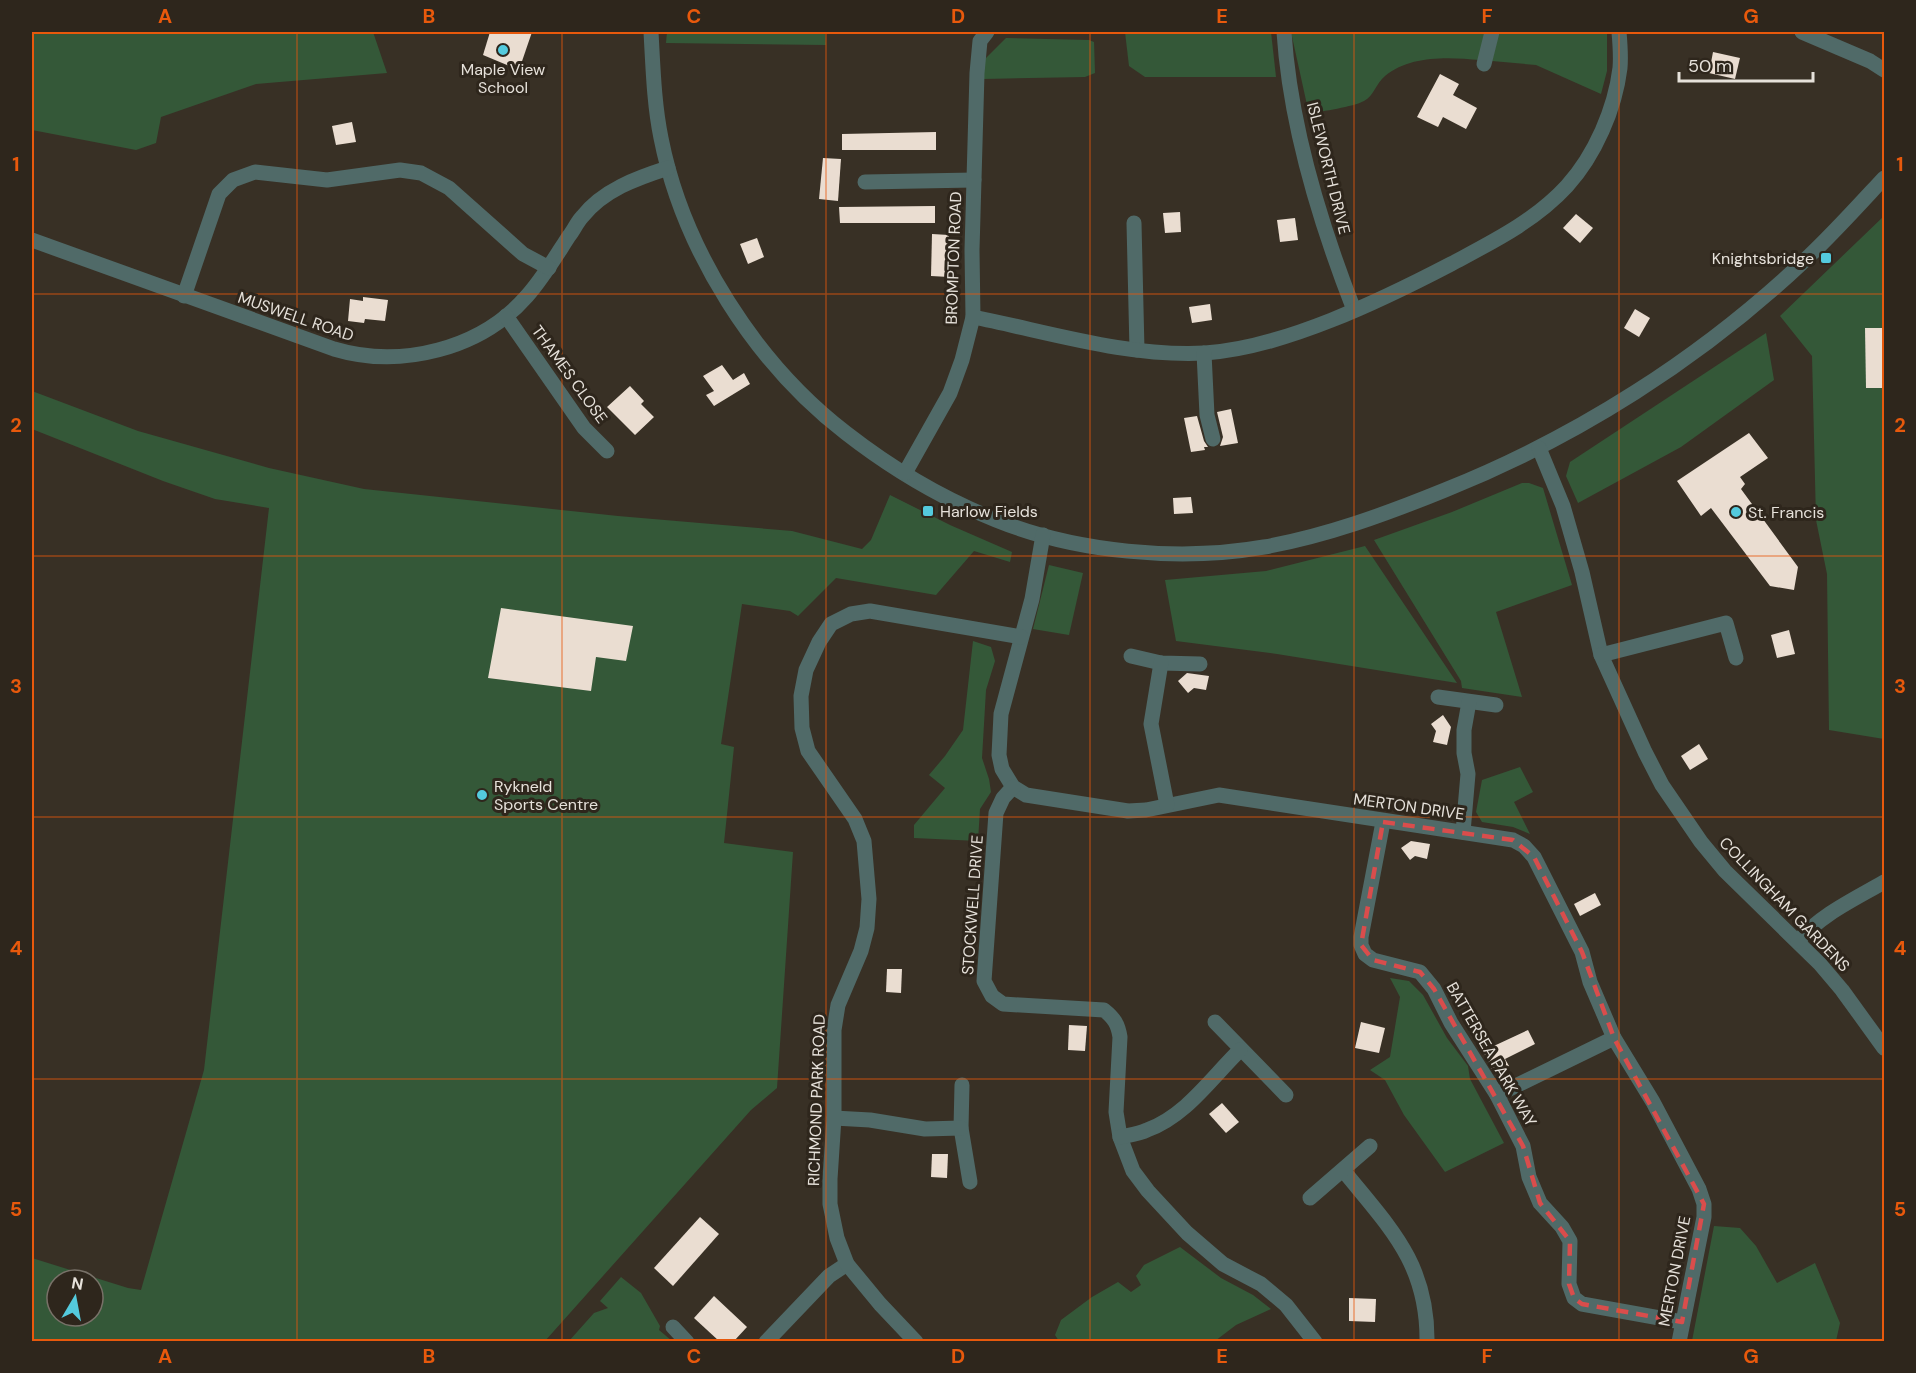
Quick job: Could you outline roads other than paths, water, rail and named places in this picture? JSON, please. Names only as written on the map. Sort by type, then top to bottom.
[{"type":"street","points":[[651,32],[661,137],[677,194],[708,267],[721,291],[744,325],[798,390],[827,418],[858,442],[905,474],[958,503],[998,521],[1043,535],[1151,553],[1221,551],[1260,547],[1305,538],[1354,524],[1479,477],[1539,448],[1647,385],[1755,305],[1808,258],[1884,178]]},
{"type":"street","name":"BROMPTON ROAD","points":[[905,474],[950,393],[962,360],[973,317],[977,73],[980,41],[985,32]]},
{"type":"street","name":"ISLEWORTH DRIVE","points":[[1284,32],[1286,61],[1306,159],[1336,264],[1354,310]]},
{"type":"street","points":[[1484,64],[1492,32]]},
{"type":"street","points":[[973,317],[1137,350],[1204,353],[1239,349],[1315,326],[1354,310],[1420,280],[1489,244],[1547,206],[1568,185],[1594,147],[1607,117],[1620,67],[1619,32]]},
{"type":"street","points":[[1802,32],[1870,61],[1884,70]]},
{"type":"street","name":"MUSWELL ROAD","points":[[32,240],[334,349],[356,355],[408,356],[452,345],[484,332],[528,296],[549,268],[581,217],[609,193],[641,177],[668,168]]},
{"type":"street","points":[[184,296],[219,194],[233,180],[255,172],[327,180],[400,170],[420,173],[449,188],[523,254],[549,268]]},
{"type":"street","points":[[865,182],[974,180]]},
{"type":"street","points":[[1134,223],[1137,350]]},
{"type":"street","name":"THAMES CLOSE","points":[[506,316],[584,428],[607,451]]},
{"type":"street","points":[[1204,353],[1208,415],[1213,439]]},
{"type":"street","name":"COLLINGHAM GARDENS","points":[[1539,448],[1563,506],[1582,572],[1601,654],[1645,753],[1662,785],[1678,810],[1725,871],[1798,941],[1842,990],[1884,1048]]},
{"type":"street","points":[[1012,787],[1002,769],[999,754],[1001,714],[1032,599],[1043,535]]},
{"type":"street","name":"RICHMOND PARK ROAD","points":[[916,1341],[880,1304],[847,1264],[837,1238],[830,1204],[834,1118],[834,1030],[838,1005],[861,951],[867,928],[869,899],[864,842],[855,819],[808,751],[802,728],[801,696],[806,670],[819,642],[831,624],[851,614],[870,611],[1021,637]]},
{"type":"street","points":[[1601,654],[1726,623],[1736,658]]},
{"type":"street","points":[[1131,656],[1161,663],[1200,664]]},
{"type":"street","points":[[1161,663],[1151,724],[1167,805]]},
{"type":"street","points":[[1438,697],[1496,705]]},
{"type":"street","points":[[1463,832],[1468,774],[1464,753],[1464,730],[1469,702]]},
{"type":"street","name":"MERTON DRIVE","points":[[1012,787],[1026,795],[1128,811],[1146,810],[1219,795],[1512,840],[1524,846],[1534,857],[1582,952],[1590,982],[1614,1038],[1653,1102],[1699,1189],[1704,1204],[1704,1217],[1679,1341]]},
{"type":"street","name":"STOCKWELL DRIVE","points":[[1012,787],[1003,798],[996,813],[984,981],[992,996],[1003,1004],[1104,1011],[1113,1017],[1120,1037],[1116,1113],[1119,1137],[1133,1171],[1163,1209],[1187,1233],[1223,1264],[1261,1284],[1286,1305],[1315,1341]]},
{"type":"street","name":"BATTERSEA PARK WAY","points":[[1383,822],[1361,945],[1365,954],[1373,960],[1420,972],[1429,981],[1451,1023],[1497,1095],[1523,1146],[1529,1177],[1540,1203],[1562,1227],[1570,1241],[1569,1284],[1574,1298],[1582,1304],[1682,1322]]},
{"type":"street","points":[[1798,941],[1810,927],[1826,915],[1884,882]]},
{"type":"street","points":[[1215,1022],[1286,1095]]},
{"type":"street","points":[[1497,1095],[1614,1038]]},
{"type":"street","points":[[1119,1137],[1147,1130],[1167,1120],[1205,1089],[1240,1050]]},
{"type":"street","points":[[962,1085],[961,1128],[970,1182]]},
{"type":"street","points":[[834,1118],[870,1120],[925,1129],[961,1128]]},
{"type":"street","points":[[1310,1198],[1370,1146]]},
{"type":"street","points":[[1343,1170],[1386,1223],[1409,1256],[1424,1297],[1427,1341]]},
{"type":"street","points":[[766,1341],[829,1276],[847,1264]]},
{"type":"street","points":[[673,1327],[687,1341]]},
{"type":"place","name":"Maple View School","points":[[503,50]]},
{"type":"place","name":"Knightsbridge","points":[[1826,258]]},
{"type":"place","name":"Harlow Fields","points":[[928,511]]},
{"type":"place","name":"St. Francis","points":[[1736,512]]},
{"type":"place","name":"Rykneld Sports Centre","points":[[482,795]]}]
